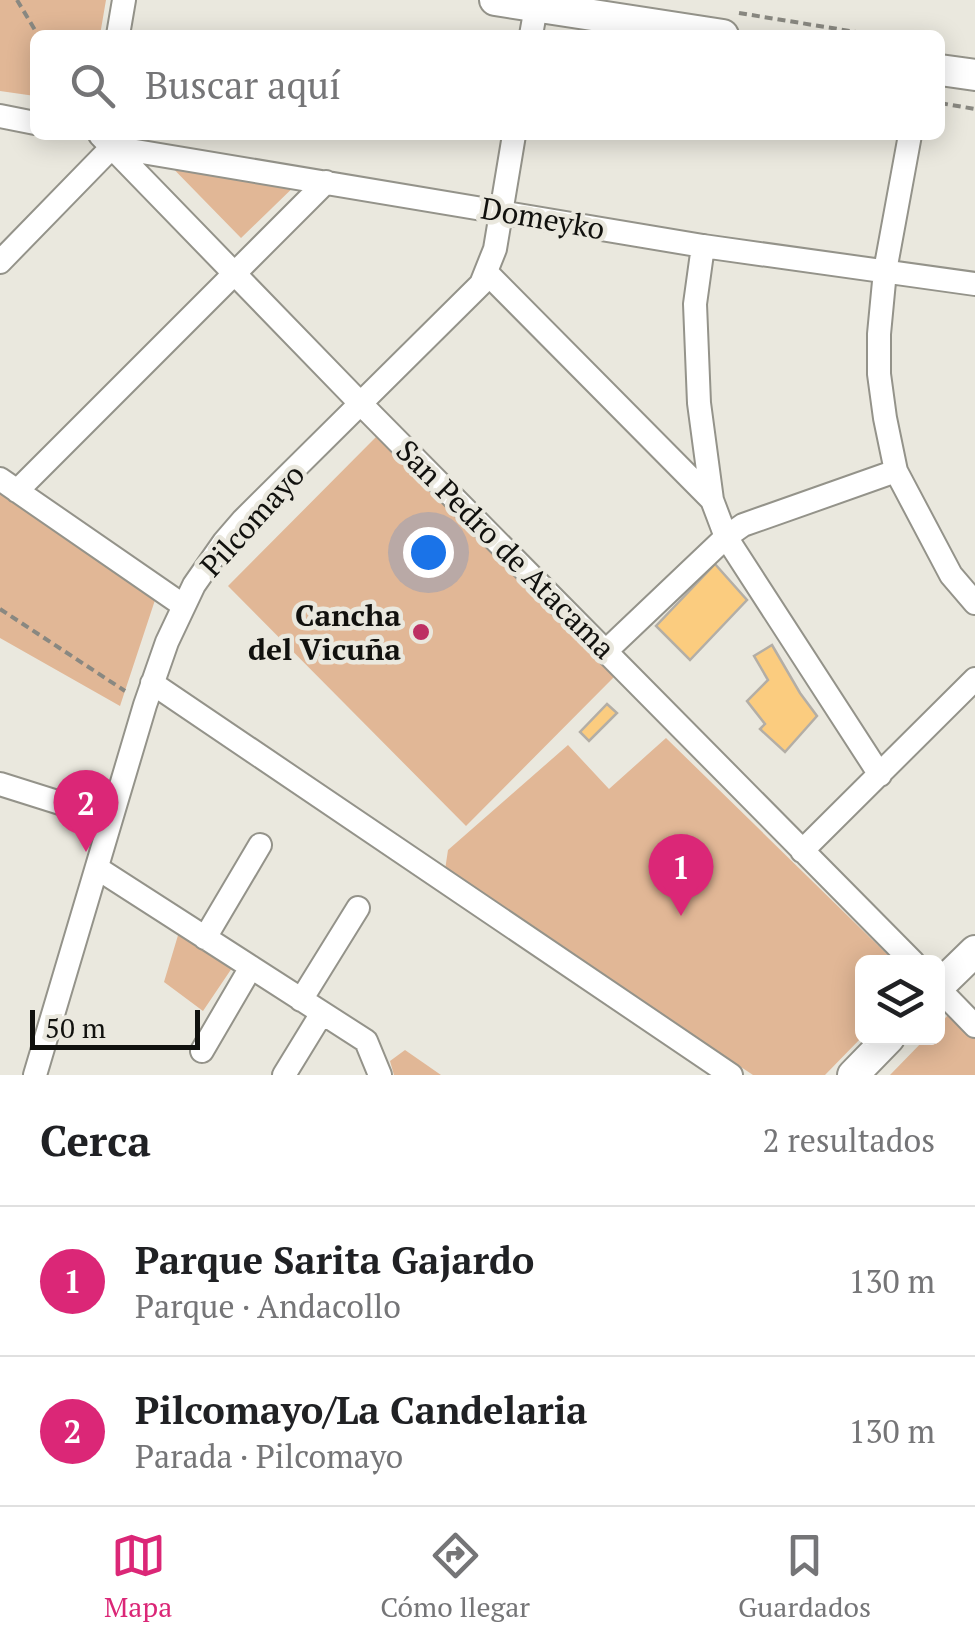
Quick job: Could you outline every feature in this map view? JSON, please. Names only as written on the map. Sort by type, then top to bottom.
[{"type":"main road","points":[[521,9],[636,10],[731,24]]},
{"type":"main road","points":[[945,71],[975,75]]},
{"type":"main road","points":[[945,980],[975,950]]},
{"type":"main road","points":[[853,1075],[882,1045]]},
{"type":"street","points":[[119,30],[124,0]]},
{"type":"street","points":[[0,116],[30,121]]},
{"type":"street","name":"Pilcomayo","points":[[35,1075],[149,694],[184,606],[224,542],[473,294],[487,273],[495,249],[513,140]]},
{"type":"street","points":[[909,140],[886,271],[879,374],[896,471],[951,575],[975,603]]},
{"type":"street","points":[[0,262],[106,141]]},
{"type":"street","name":"Domeyko","points":[[106,141],[703,246],[975,284]]},
{"type":"street","name":"San Pedro de Atacama","points":[[106,141],[905,955]]},
{"type":"street","points":[[184,606],[8,485],[235,273],[326,182]]},
{"type":"street","points":[[703,246],[695,304],[699,403],[712,500],[726,538],[880,775]]},
{"type":"street","points":[[487,273],[712,500]]},
{"type":"street","points":[[606,651],[743,525],[896,471]]},
{"type":"street","points":[[802,851],[975,679]]},
{"type":"street","points":[[149,694],[730,1075]]},
{"type":"street","points":[[0,784],[111,819]]},
{"type":"street","points":[[205,938],[260,845]]},
{"type":"street","points":[[96,868],[366,1041],[380,1075]]},
{"type":"street","points":[[301,1000],[358,908]]},
{"type":"street","points":[[202,1051],[251,968]]},
{"type":"street","points":[[945,994],[975,1026]]},
{"type":"street","points":[[284,1075],[322,1013]]},
{"type":"path","points":[[17,0],[35,30]]},
{"type":"path","points":[[731,24],[810,30]]},
{"type":"path","points":[[945,104],[975,109]]},
{"type":"path","points":[[0,608],[149,694]]},
{"type":"shaded area","points":[[0,0],[106,0],[101,30],[30,30],[30,95],[0,91]]},
{"type":"shaded area","points":[[157,152],[305,176],[241,238]]},
{"type":"shaded area","name":"Cancha del Vicuña","points":[[376,437],[614,677],[466,826],[228,586]]},
{"type":"shaded area","points":[[0,493],[156,597],[120,706],[0,638]]},
{"type":"shaded area","points":[[666,738],[888,955],[855,955],[855,1044],[825,1075],[753,1075],[445,870],[448,850],[568,745],[609,789]]},
{"type":"shaded area","points":[[179,932],[232,968],[203,1011],[164,982]]},
{"type":"shaded area","points":[[948,1015],[975,1039],[975,1075],[890,1075],[919,1045],[945,1045]]},
{"type":"shaded area","points":[[405,1050],[441,1075],[394,1075],[390,1061]]},
{"type":"building","points":[[715,564],[747,600],[690,660],[656,626]]},
{"type":"building","points":[[772,645],[817,716],[785,752],[760,729],[765,724],[747,701],[768,680],[754,656]]},
{"type":"building","points":[[607,704],[617,713],[589,741],[580,732]]},
{"type":"place","name":"Cancha del Vicuña","points":[[421,632]]},
{"type":"place","name":"Pilcomayo/La Candelaria","points":[[86,852]]},
{"type":"place","name":"Parque Sarita Gajardo","points":[[681,916]]}]
